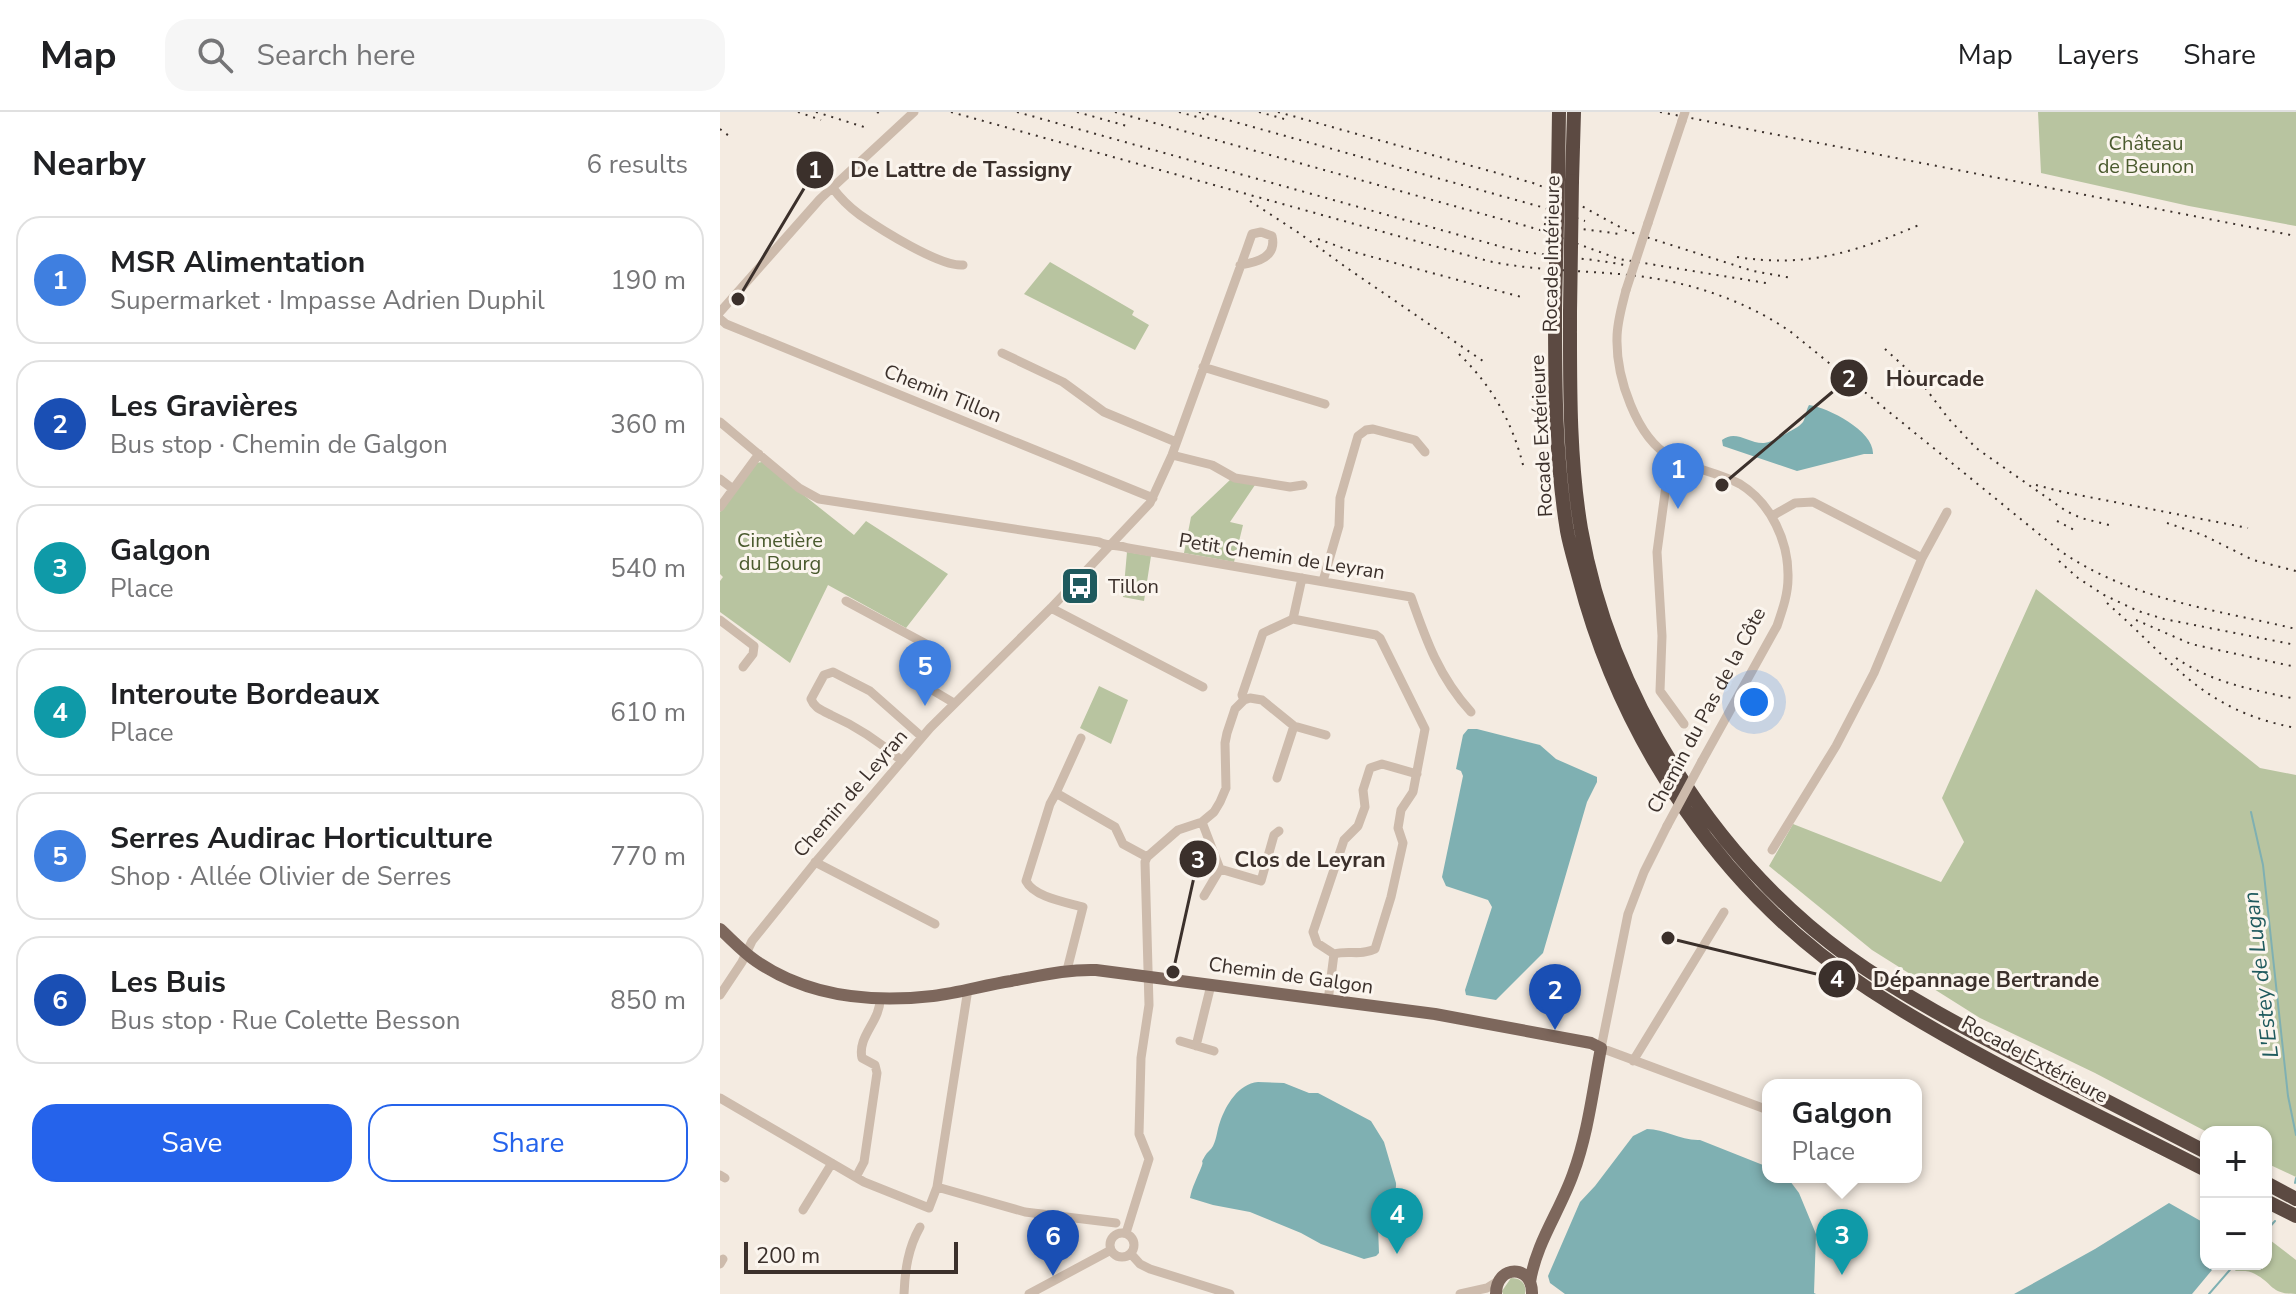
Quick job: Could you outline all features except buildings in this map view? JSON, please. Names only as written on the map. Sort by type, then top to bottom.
[{"type":"highway","name":"Rocade Intérieure","points":[[1569,113],[1563,310],[1573,470],[1582,531],[1600,605],[1624,669],[1652,730],[1699,804],[1752,869],[1802,919],[1846,954],[1973,1032],[2200,1149]]},
{"type":"highway","name":"Rocade Extérieure","points":[[1563,310],[1559,472],[1568,534],[1587,608],[1610,673],[1641,737],[1666,781],[1717,852],[1793,931],[1868,989],[1968,1048],[2200,1167]]},
{"type":"highway","points":[[2272,1186],[2296,1199]]},
{"type":"highway","points":[[2272,1204],[2296,1216]]},
{"type":"main road","name":"Chemin de Galgon","points":[[720,929],[758,962],[793,981],[844,997],[934,996],[1067,970],[1096,970],[1435,1014],[1577,1040],[1601,1048]]},
{"type":"main road","name":"Chemin du Pas de la Côte","points":[[1497,1287],[1504,1275],[1524,1265],[1537,1251],[1563,1200],[1581,1150],[1601,1048]]},
{"type":"main road","name":"Chemin du Pas de la Côte","points":[[1534,1289],[1537,1251]]},
{"type":"main road","points":[[1514,1272],[1522,1273],[1534,1289]]},
{"type":"street","points":[[720,312],[832,187],[912,114]]},
{"type":"street","name":"Chemin du Pas de la Côte","points":[[1601,1048],[1628,914],[1644,872],[1777,626],[1789,578],[1784,544],[1772,516],[1757,498],[1738,483],[1670,456],[1648,437],[1633,411],[1621,377],[1617,337],[1626,290],[1681,124]]},
{"type":"street","points":[[832,187],[871,222],[933,258],[955,266],[963,265]]},
{"type":"street","name":"Chemin de Leyran","points":[[721,990],[752,941],[922,737],[1113,545],[1153,498],[1172,455],[1240,265]]},
{"type":"street","name":"Chemin Tillon","points":[[720,319],[1153,498]]},
{"type":"street","points":[[1002,353],[1063,382],[1104,412],[1176,442]]},
{"type":"street","points":[[1203,367],[1325,404]]},
{"type":"street","name":"Petit Chemin de Leyran","points":[[720,422],[799,488],[819,499],[1113,545],[1411,597],[1434,660],[1471,712]]},
{"type":"street","points":[[1323,581],[1339,526],[1340,498],[1358,436],[1373,429],[1415,440],[1425,452]]},
{"type":"street","points":[[720,507],[759,454]]},
{"type":"street","points":[[1172,455],[1212,465],[1235,478],[1290,487],[1303,485]]},
{"type":"street","points":[[1670,456],[1657,552],[1662,636],[1660,691],[1684,724]]},
{"type":"street","points":[[720,479],[733,489]]},
{"type":"street","points":[[1772,516],[1795,503],[1813,502],[1922,558]]},
{"type":"street","points":[[1772,850],[1836,746],[1874,673],[1922,558],[1947,512]]},
{"type":"street","points":[[1293,619],[1302,578]]},
{"type":"street","points":[[846,601],[926,644],[929,651],[917,675],[922,684],[954,703]]},
{"type":"street","points":[[1051,608],[1203,687]]},
{"type":"street","points":[[1244,700],[1242,695],[1263,633],[1293,619],[1380,638],[1425,729],[1417,774],[1413,792],[1401,810],[1398,828],[1403,843],[1375,949],[1364,954],[1345,951],[1334,954],[1317,943],[1313,932],[1344,840],[1358,826],[1365,807],[1363,790],[1370,768],[1382,764],[1417,774]]},
{"type":"street","points":[[720,620],[754,646],[753,654],[743,667]]},
{"type":"street","points":[[902,761],[877,740],[812,704],[812,695],[824,675],[833,672],[870,691],[922,737]]},
{"type":"street","points":[[1126,1233],[1149,1159],[1139,1134],[1141,1058],[1148,1014],[1147,857],[1178,830],[1202,822],[1214,812],[1226,788],[1225,743],[1235,709],[1244,700],[1262,700],[1294,726],[1326,735]]},
{"type":"street","points":[[1277,778],[1294,726]]},
{"type":"street","points":[[1067,970],[1083,907],[1048,897],[1029,887],[1026,881],[1050,804],[1081,738]]},
{"type":"street","points":[[1056,793],[1115,827],[1123,844],[1147,857]]},
{"type":"street","points":[[1202,822],[1220,869]]},
{"type":"street","points":[[1220,869],[1261,881],[1274,835],[1279,831]]},
{"type":"street","points":[[815,862],[935,924]]},
{"type":"street","points":[[1204,896],[1220,869]]},
{"type":"street","points":[[1633,1061],[1724,912]]},
{"type":"street","points":[[1328,1001],[1334,954]]},
{"type":"street","points":[[1196,1046],[1211,985]]},
{"type":"street","points":[[720,1098],[856,1177],[929,1208],[937,1187],[968,989]]},
{"type":"street","points":[[856,1177],[864,1162],[877,1073],[875,1065],[862,1058],[861,1050],[878,1016],[880,998]]},
{"type":"street","points":[[1180,1041],[1214,1051]]},
{"type":"street","name":"Chemin de Galgon","points":[[1601,1048],[1762,1108]]},
{"type":"street","points":[[803,1210],[832,1163]]},
{"type":"street","points":[[937,1187],[1025,1212],[1116,1223]]},
{"type":"street","points":[[904,1294],[908,1258],[913,1238],[920,1227]]},
{"type":"street","points":[[1111,1250],[1115,1235],[1126,1233]]},
{"type":"street","points":[[1126,1233],[1134,1242],[1131,1254]]},
{"type":"street","points":[[1111,1250],[1120,1257],[1131,1254]]},
{"type":"street","points":[[1029,1294],[1111,1250]]},
{"type":"street","points":[[1131,1254],[1140,1264],[1199,1289],[1230,1294]]},
{"type":"street","points":[[1460,1294],[1497,1287]]},
{"type":"green space","name":"Château de Beunon","points":[[2038,112],[2296,112],[2296,226],[2041,173]]},
{"type":"green space","points":[[1050,262],[1134,311],[1132,315],[1149,325],[1135,350],[1024,294]]},
{"type":"green space","name":"Cimetière du Bourg","points":[[762,462],[854,535],[866,521],[948,574],[906,628],[828,585],[790,663],[720,612],[720,581],[723,577],[720,574],[720,512],[756,463]]},
{"type":"green space","points":[[1231,479],[1255,485],[1230,522],[1243,525],[1234,562],[1184,553],[1191,517]]},
{"type":"green space","points":[[1127,552],[1151,556],[1144,601],[1123,597]]},
{"type":"green space","points":[[2036,589],[2260,768],[2296,775],[2296,1177],[2272,1166],[2272,1126],[2200,1128],[1980,1018],[1872,950],[1769,866],[1793,824],[1941,882],[1964,842],[1942,798]]},
{"type":"green space","points":[[1099,686],[1128,700],[1111,744],[1080,728]]},
{"type":"green space","points":[[2272,1242],[2296,1260],[2296,1294],[2277,1290],[2253,1273],[2235,1271],[2272,1270]]},
{"type":"green space","points":[[1511,1278],[1522,1282],[1525,1294],[1503,1294]]},
{"type":"water","points":[[1809,405],[1849,422],[1866,437],[1873,454],[1797,471],[1723,446],[1722,440],[1732,436],[1758,443],[1776,439],[1801,424]]},
{"type":"water","points":[[1468,729],[1540,745],[1556,759],[1597,777],[1543,953],[1496,1000],[1466,995],[1465,990],[1492,907],[1488,900],[1446,886],[1442,877],[1463,776],[1456,769],[1463,735]]},
{"type":"water","points":[[1258,1082],[1284,1083],[1309,1093],[1318,1093],[1371,1121],[1384,1142],[1396,1183],[1393,1200],[1378,1227],[1379,1253],[1376,1256],[1364,1259],[1321,1244],[1250,1212],[1190,1198],[1202,1161],[1213,1146],[1229,1102],[1244,1087]]},
{"type":"water","points":[[1647,1129],[1700,1140],[1762,1165],[1762,1183],[1792,1183],[1799,1193],[1816,1234],[1816,1294],[1565,1294],[1550,1283],[1548,1276],[1580,1202],[1633,1136]]},
{"type":"water","points":[[2169,1203],[2200,1221],[2200,1270],[2212,1270],[2192,1294],[2014,1294]]},
{"type":"waterway","name":"L'Estey de Lugan","points":[[2251,812],[2263,865],[2288,1096],[2296,1135]]},
{"type":"waterway","name":"L'Estey de Lugan","points":[[2295,1183],[2296,1178]]},
{"type":"waterway","name":"L'Estey de Lugan","points":[[2272,1224],[2275,1221]]},
{"type":"waterway","name":"L'Estey de Lugan","points":[[2209,1294],[2230,1270]]},
{"type":"railway","points":[[798,112],[821,120]]},
{"type":"railway","points":[[816,112],[864,127]]},
{"type":"railway","points":[[951,112],[1488,261],[1651,278],[1714,293],[1754,310],[1791,332],[2055,547],[2082,565],[2140,591],[2296,629]]},
{"type":"railway","points":[[1017,112],[1506,248],[1624,265]]},
{"type":"railway","points":[[1077,112],[1127,126]]},
{"type":"railway","points":[[1115,112],[1537,229],[1619,259],[1766,283]]},
{"type":"railway","points":[[1179,112],[1208,120]]},
{"type":"railway","points":[[1199,112],[1585,221]]},
{"type":"railway","points":[[1259,112],[1288,120]]},
{"type":"railway","points":[[1278,112],[1533,183],[1556,192],[1627,231],[1753,271],[1792,278]]},
{"type":"railway","points":[[1660,112],[2296,236]]},
{"type":"railway","points":[[720,129],[729,136]]},
{"type":"railway","points":[[1250,201],[1483,361]]},
{"type":"railway","points":[[1544,224],[1620,234]]},
{"type":"railway","points":[[1737,257],[1809,259],[1852,250],[1919,225]]},
{"type":"railway","points":[[1318,239],[1354,252],[1525,298]]},
{"type":"railway","points":[[1885,349],[1920,381],[1976,448],[2066,511],[2113,526]]},
{"type":"railway","points":[[1459,354],[1482,379],[1508,421],[1524,469]]},
{"type":"railway","points":[[2036,485],[2248,528]]},
{"type":"railway","points":[[2057,521],[2076,531]]},
{"type":"railway","points":[[2167,523],[2203,535],[2253,560],[2296,571]]},
{"type":"railway","points":[[2059,561],[2104,595],[2138,611],[2296,645]]},
{"type":"railway","points":[[2107,603],[2171,664],[2212,696],[2263,720],[2296,728]]},
{"type":"railway","points":[[2136,620],[2191,644],[2296,667]]},
{"type":"railway","points":[[2176,658],[2219,680],[2296,699]]},
{"type":"place","name":"De Lattre de Tassigny","points":[[738,299]]},
{"type":"place","name":"Hourcade","points":[[1722,485]]},
{"type":"place","name":"MSR Alimentation","points":[[1678,509]]},
{"type":"place","name":"Tillon","points":[[1080,586]]},
{"type":"place","name":"Serres Audirac Horticulture","points":[[925,706]]},
{"type":"place","name":"Dépannage Bertrande","points":[[1668,938]]},
{"type":"place","name":"Clos de Leyran","points":[[1173,972]]},
{"type":"place","name":"Les Gravières","points":[[1555,1030]]},
{"type":"place","name":"Interoute Bordeaux","points":[[1397,1254]]},
{"type":"place","name":"Galgon","points":[[1842,1275]]},
{"type":"place","name":"Les Buis","points":[[1053,1276]]}]
